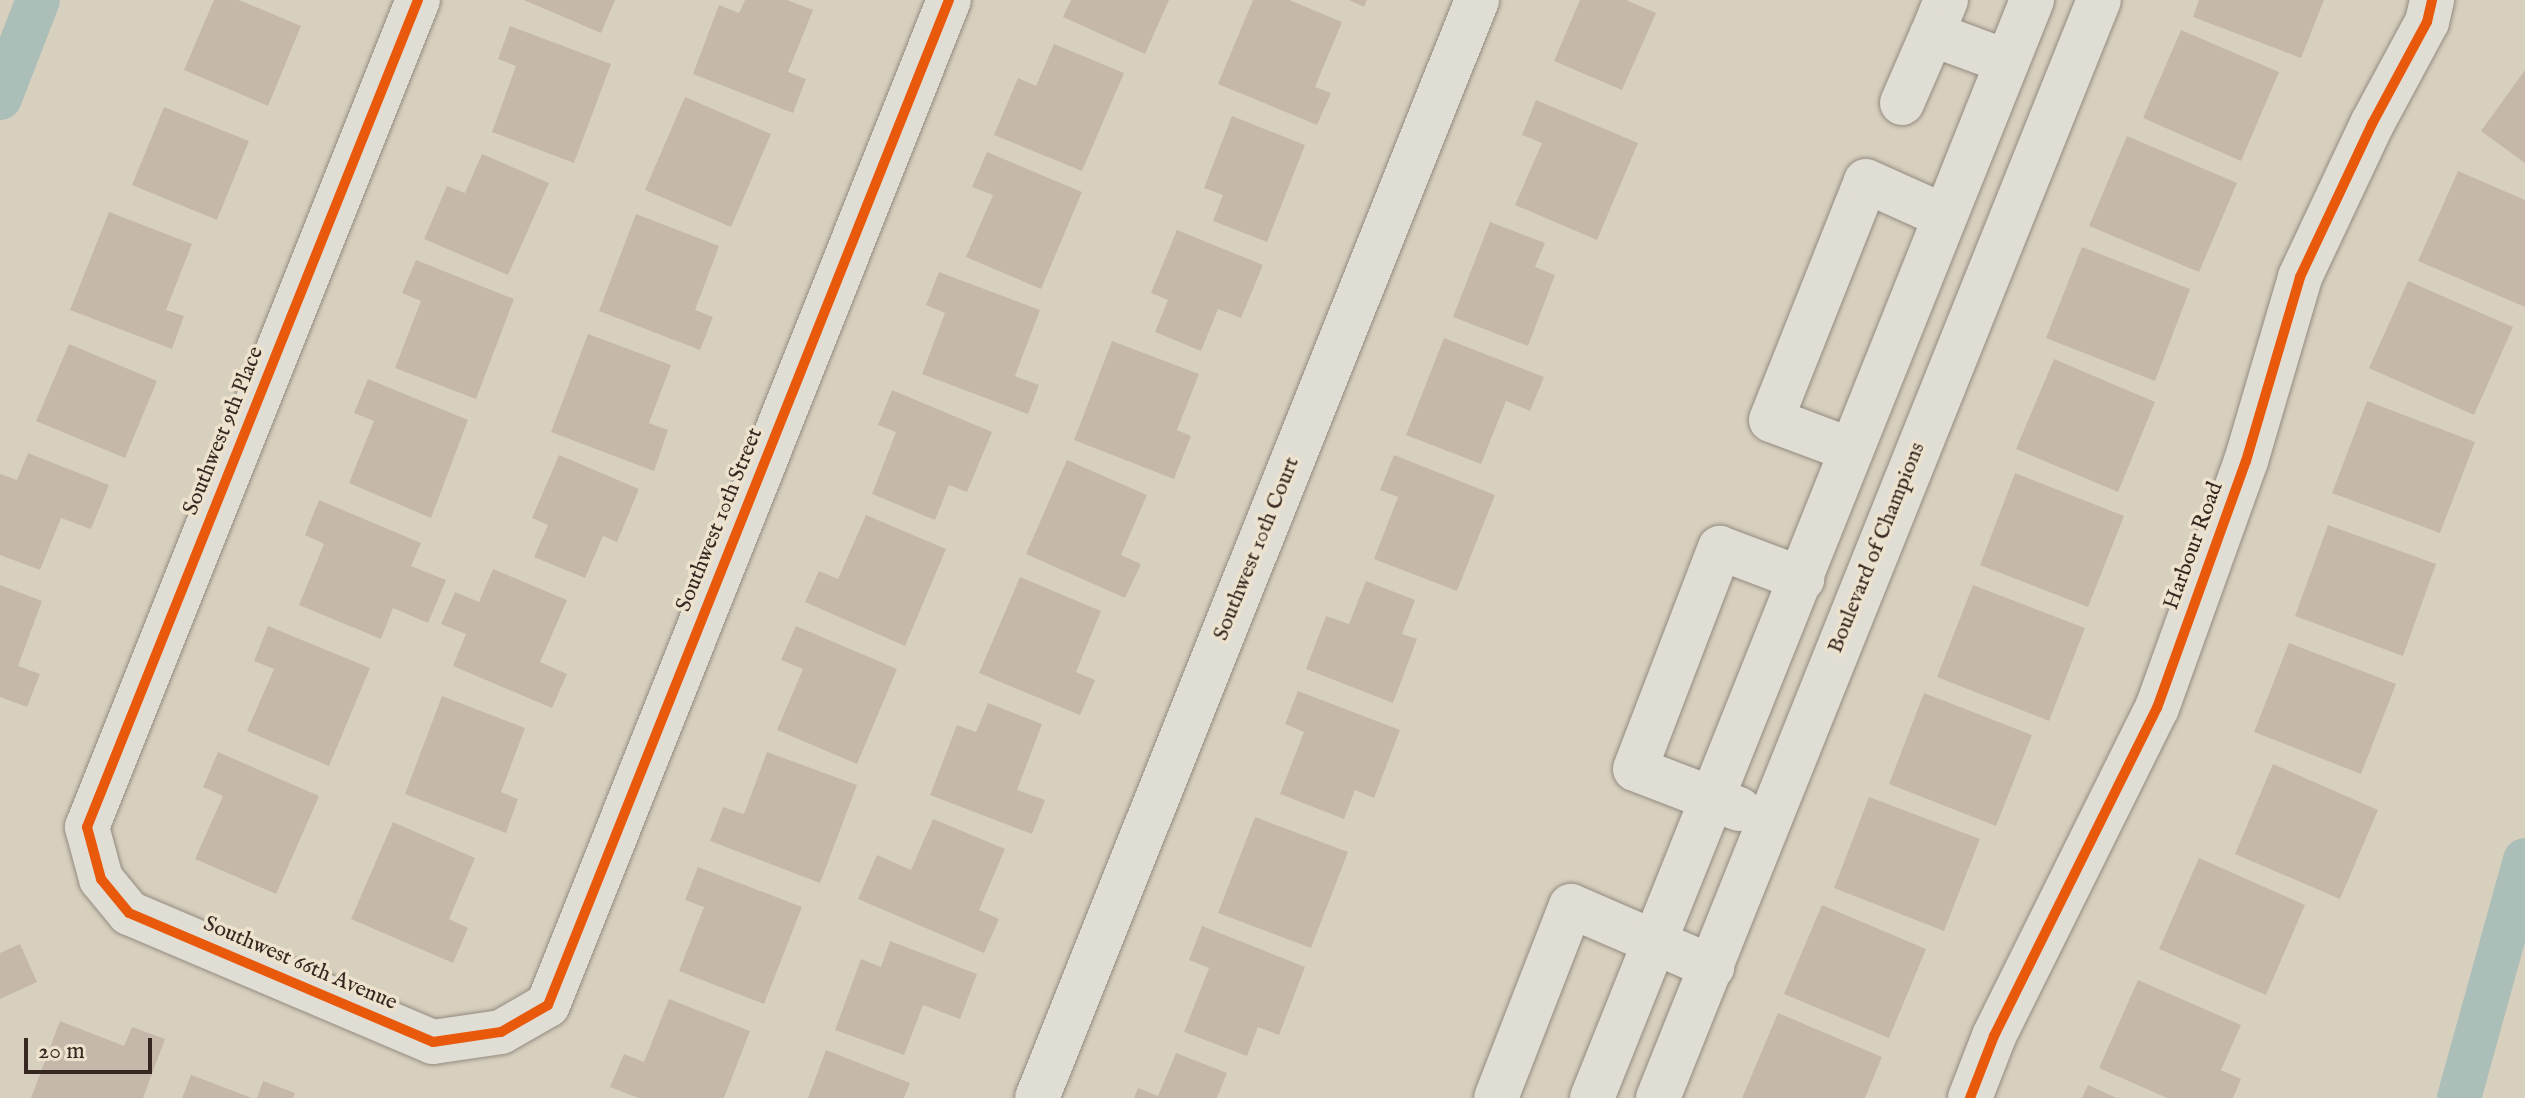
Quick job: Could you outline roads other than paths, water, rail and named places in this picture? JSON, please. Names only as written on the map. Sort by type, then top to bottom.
[{"type":"street","name":"Southwest 9th Place","points":[[101,879],[87,827],[418,0]]},
{"type":"street","name":"Southwest 10th Street","points":[[501,1032],[548,1005],[949,0]]},
{"type":"street","name":"Southwest 10th Court","points":[[1037,1098],[1477,0]]},
{"type":"street","points":[[1592,1098],[2032,0]]},
{"type":"street","name":"Boulevard of Champions","points":[[1658,1098],[1712,967],[1767,819],[2099,0]]},
{"type":"street","name":"Harbour Road","points":[[1970,1098],[1994,1036],[2157,708],[2246,461],[2300,277],[2372,124],[2427,22],[2432,0]]},
{"type":"street","points":[[1902,103],[1939,17],[2005,61]]},
{"type":"street","points":[[1851,450],[1771,420],[1866,181],[1944,216]]},
{"type":"street","points":[[1767,819],[1635,769],[1720,548],[1802,579]]},
{"type":"street","name":"Southwest 66th Avenue","points":[[101,879],[129,913],[433,1042],[501,1032]]},
{"type":"street","points":[[1496,1098],[1571,906],[1712,967]]},
{"type":"waterway","points":[[0,98],[38,0]]},
{"type":"waterway","points":[[2459,1098],[2525,860]]}]
